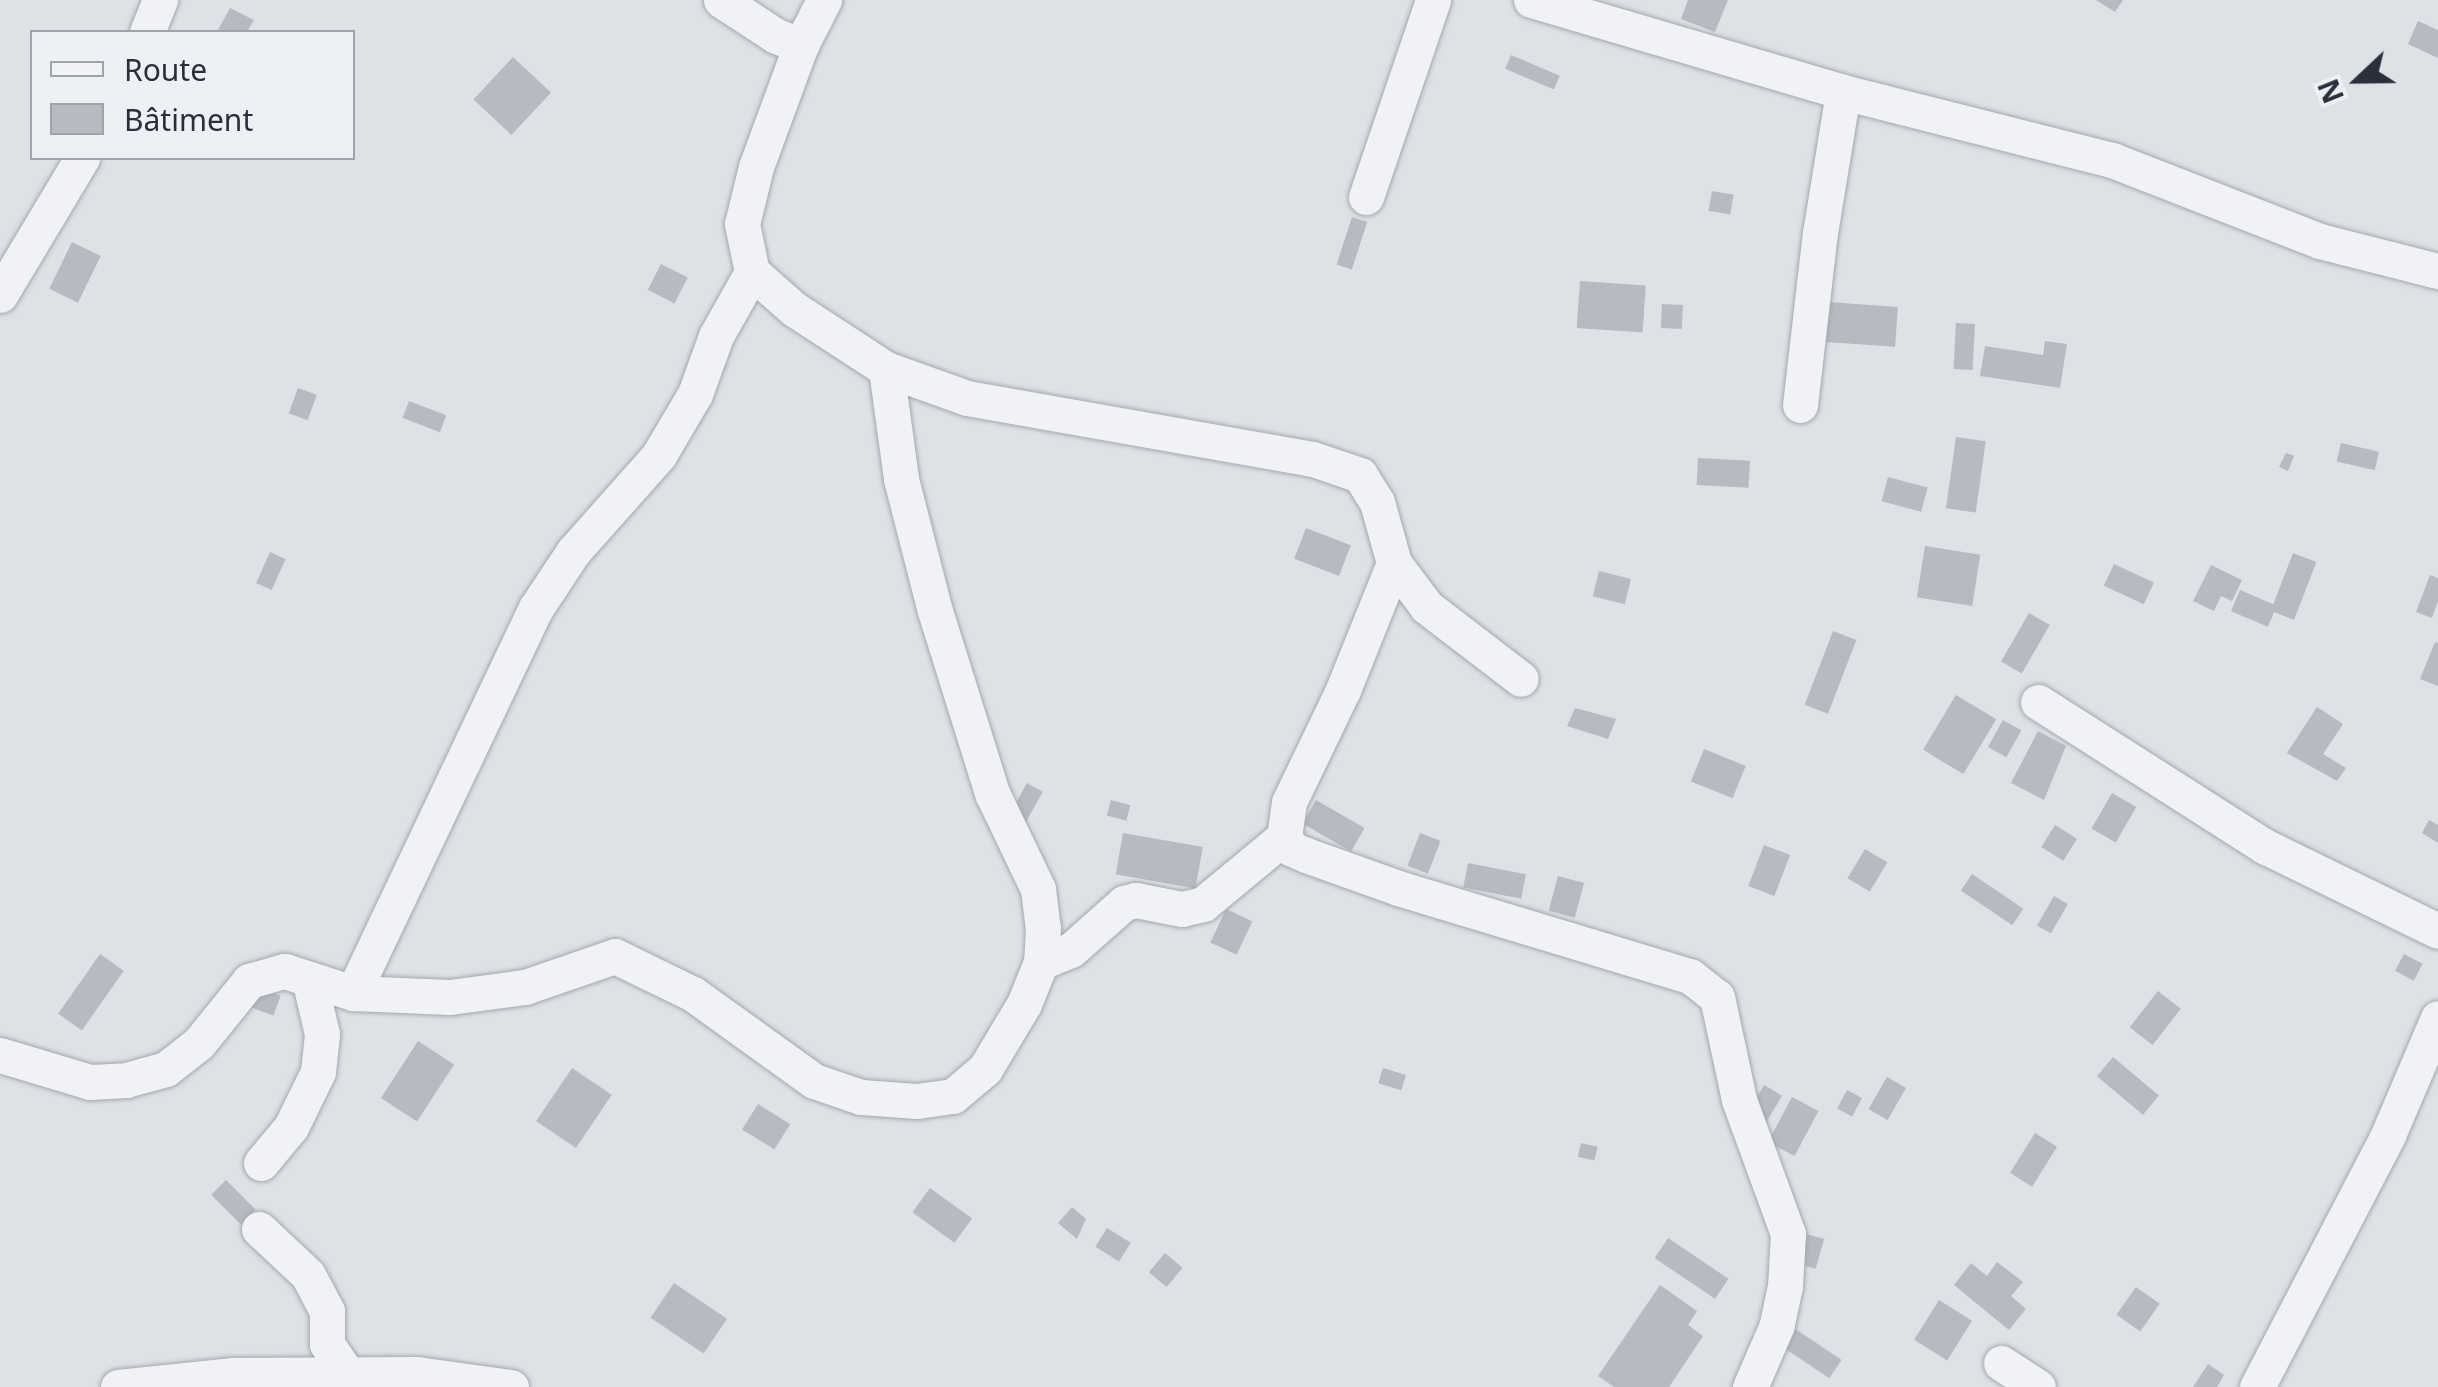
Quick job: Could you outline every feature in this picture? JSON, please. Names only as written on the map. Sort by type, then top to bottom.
[{"type":"street","points":[[148,30],[160,0]]},
{"type":"street","points":[[721,0],[776,36],[800,45]]},
{"type":"street","points":[[824,0],[800,45],[756,167],[742,224],[752,272],[807,318],[886,370],[966,398],[1312,459],[1360,475],[1378,502],[1394,563],[1427,607],[1521,680]]},
{"type":"street","points":[[1366,196],[1432,0]]},
{"type":"street","points":[[1531,0],[1843,92],[2112,160],[2320,241],[2438,271]]},
{"type":"street","points":[[1800,405],[1843,92]]},
{"type":"street","points":[[0,295],[81,160]]},
{"type":"street","points":[[353,993],[536,608],[573,552],[659,455],[695,394],[716,336],[752,272]]},
{"type":"street","points":[[0,1056],[90,1082],[126,1080],[166,1070],[188,1052],[249,981],[285,971],[310,983],[353,993],[450,997],[526,988],[615,956],[693,994],[814,1081],[861,1097],[917,1101],[952,1096],[985,1069],[1024,1004],[1042,962],[1044,928],[1038,889],[992,794],[936,611],[902,479],[886,370]]},
{"type":"street","points":[[1042,962],[1071,950],[1124,903],[1136,900],[1182,908],[1202,904],[1284,837],[1289,802],[1343,690],[1394,563]]},
{"type":"street","points":[[2038,702],[2266,847],[2438,932]]},
{"type":"street","points":[[1284,837],[1306,855],[1398,888],[1690,976],[1716,998],[1739,1100],[1788,1234],[1785,1286],[1776,1325],[1750,1387]]},
{"type":"street","points":[[261,1163],[291,1127],[318,1072],[322,1034],[310,983]]},
{"type":"street","points":[[2256,1387],[2388,1135],[2438,1018]]},
{"type":"street","points":[[259,1230],[308,1275],[327,1311],[327,1344],[348,1374]]},
{"type":"street","points":[[2002,1364],[2038,1387]]},
{"type":"street","points":[[118,1387],[233,1375],[348,1374],[447,1376],[511,1387]]},
{"type":"building","points":[[1688,0],[1728,0],[1715,32],[1681,19]]},
{"type":"building","points":[[2096,0],[2123,0],[2115,12]]},
{"type":"building","points":[[230,8],[254,20],[248,30],[218,30]]},
{"type":"building","points":[[2418,21],[2438,30],[2438,58],[2408,44]]},
{"type":"building","points":[[1511,55],[1560,76],[1554,90],[1505,69]]},
{"type":"building","points":[[513,57],[551,92],[511,135],[473,99]]},
{"type":"building","points":[[1712,191],[1734,195],[1730,215],[1709,211]]},
{"type":"building","points":[[1352,217],[1367,222],[1352,269],[1337,265]]},
{"type":"building","points":[[72,242],[101,256],[78,303],[49,289]]},
{"type":"building","points":[[661,264],[688,278],[675,303],[648,290]]},
{"type":"building","points":[[1580,281],[1646,286],[1643,332],[1577,328]]},
{"type":"building","points":[[1828,302],[1898,307],[1895,347],[1825,342]]},
{"type":"building","points":[[1662,304],[1683,305],[1682,329],[1661,328]]},
{"type":"building","points":[[1956,323],[1975,324],[1973,370],[1954,369]]},
{"type":"building","points":[[2045,341],[2067,344],[2060,388],[1980,376],[1985,346],[2043,355]]},
{"type":"building","points":[[298,388],[317,395],[308,420],[289,413]]},
{"type":"building","points":[[409,401],[446,415],[440,432],[403,418]]},
{"type":"building","points":[[1956,437],[1986,441],[1976,512],[1946,508]]},
{"type":"building","points":[[2341,443],[2379,452],[2375,470],[2337,462]]},
{"type":"building","points":[[2286,453],[2294,456],[2288,471],[2279,467]]},
{"type":"building","points":[[1698,458],[1750,461],[1749,488],[1697,485]]},
{"type":"building","points":[[1888,477],[1928,488],[1921,512],[1882,501]]},
{"type":"building","points":[[1306,528],[1351,545],[1339,576],[1294,559]]},
{"type":"building","points":[[1925,546],[1980,555],[1972,606],[1917,597]]},
{"type":"building","points":[[270,552],[286,559],[272,590],[256,583]]},
{"type":"building","points":[[2293,553],[2316,562],[2294,620],[2271,611]]},
{"type":"building","points":[[2114,564],[2154,583],[2144,604],[2104,586]]},
{"type":"building","points":[[2211,565],[2242,580],[2232,601],[2221,596],[2214,611],[2193,601]]},
{"type":"building","points":[[1599,571],[1631,579],[1625,604],[1593,596]]},
{"type":"building","points":[[2430,575],[2438,578],[2438,601],[2432,618],[2416,612]]},
{"type":"building","points":[[2240,590],[2277,606],[2268,627],[2231,611]]},
{"type":"building","points":[[2029,613],[2050,625],[2022,673],[2001,661]]},
{"type":"building","points":[[1833,631],[1856,640],[1828,714],[1805,705]]},
{"type":"building","points":[[2435,642],[2438,643],[2438,686],[2420,679]]},
{"type":"building","points":[[1956,695],[1996,719],[1963,774],[1923,750]]},
{"type":"building","points":[[2317,707],[2343,724],[2323,754],[2346,768],[2337,781],[2287,753]]},
{"type":"building","points":[[1575,708],[1616,719],[1608,739],[1567,726]]},
{"type":"building","points":[[2003,720],[2021,730],[2006,757],[1988,747]]},
{"type":"building","points":[[2038,731],[2066,746],[2044,800],[2011,783]]},
{"type":"building","points":[[1704,749],[1746,766],[1733,798],[1691,781]]},
{"type":"building","points":[[1027,783],[1043,792],[1024,825],[1009,816]]},
{"type":"building","points":[[2112,793],[2136,807],[2116,843],[2092,829]]},
{"type":"building","points":[[1111,800],[1130,805],[1126,821],[1107,815]]},
{"type":"building","points":[[1316,800],[1364,828],[1351,851],[1302,823]]},
{"type":"building","points":[[2429,820],[2438,825],[2438,843],[2422,833]]},
{"type":"building","points":[[2055,825],[2077,839],[2063,861],[2041,847]]},
{"type":"building","points":[[1123,833],[1203,847],[1195,888],[1116,874]]},
{"type":"building","points":[[1420,833],[1441,841],[1428,874],[1407,866]]},
{"type":"building","points":[[1764,845],[1790,855],[1774,896],[1748,886]]},
{"type":"building","points":[[1865,849],[1887,862],[1870,892],[1847,878]]},
{"type":"building","points":[[1468,863],[1526,874],[1521,899],[1463,888]]},
{"type":"building","points":[[1972,874],[2023,909],[2012,925],[1961,891]]},
{"type":"building","points":[[1558,876],[1584,883],[1575,918],[1549,911]]},
{"type":"building","points":[[2054,896],[2068,904],[2051,933],[2037,925]]},
{"type":"building","points":[[1226,909],[1252,921],[1237,955],[1210,943]]},
{"type":"building","points":[[100,954],[124,971],[82,1030],[58,1014]]},
{"type":"building","points":[[2404,954],[2423,964],[2414,981],[2395,971]]},
{"type":"building","points":[[259,988],[281,996],[273,1016],[252,1008]]},
{"type":"building","points":[[2158,991],[2181,1009],[2153,1045],[2130,1027]]},
{"type":"building","points":[[418,1041],[454,1064],[417,1121],[381,1098]]},
{"type":"building","points":[[2113,1057],[2159,1096],[2143,1115],[2097,1076]]},
{"type":"building","points":[[572,1068],[612,1095],[576,1148],[536,1121]]},
{"type":"building","points":[[1383,1068],[1406,1075],[1401,1090],[1378,1083]]},
{"type":"building","points":[[1887,1077],[1906,1088],[1888,1120],[1868,1109]]},
{"type":"building","points":[[1764,1085],[1782,1096],[1766,1122],[1748,1112]]},
{"type":"building","points":[[1847,1090],[1862,1098],[1852,1117],[1837,1109]]},
{"type":"building","points":[[1792,1097],[1818,1111],[1795,1156],[1768,1142]]},
{"type":"building","points":[[758,1104],[790,1124],[774,1150],[742,1129]]},
{"type":"building","points":[[2035,1133],[2057,1147],[2032,1187],[2010,1173]]},
{"type":"building","points":[[1581,1143],[1598,1147],[1594,1160],[1578,1157]]},
{"type":"building","points":[[226,1180],[256,1210],[241,1225],[211,1195]]},
{"type":"building","points":[[930,1188],[972,1219],[954,1243],[912,1212]]},
{"type":"building","points":[[1072,1207],[1086,1219],[1077,1239],[1058,1223]]},
{"type":"building","points":[[1107,1228],[1131,1243],[1119,1261],[1095,1247]]},
{"type":"building","points":[[1803,1233],[1824,1239],[1816,1269],[1794,1263]]},
{"type":"building","points":[[1668,1238],[1729,1279],[1715,1299],[1655,1258]]},
{"type":"building","points":[[1165,1253],[1183,1268],[1167,1287],[1149,1272]]},
{"type":"building","points":[[1997,1262],[2023,1282],[2011,1296],[2026,1309],[2009,1330],[1954,1285],[1971,1263],[1987,1276]]},
{"type":"building","points":[[674,1283],[727,1319],[704,1354],[651,1318]]},
{"type":"building","points":[[1660,1285],[1697,1311],[1688,1325],[1703,1336],[1669,1387],[1614,1387],[1598,1376]]},
{"type":"building","points":[[2136,1287],[2160,1304],[2140,1331],[2116,1315]]},
{"type":"building","points":[[1939,1300],[1972,1321],[1947,1361],[1914,1340]]},
{"type":"building","points":[[1791,1326],[1842,1360],[1829,1378],[1779,1344]]},
{"type":"building","points":[[2208,1364],[2224,1375],[2217,1387],[2193,1387]]}]
